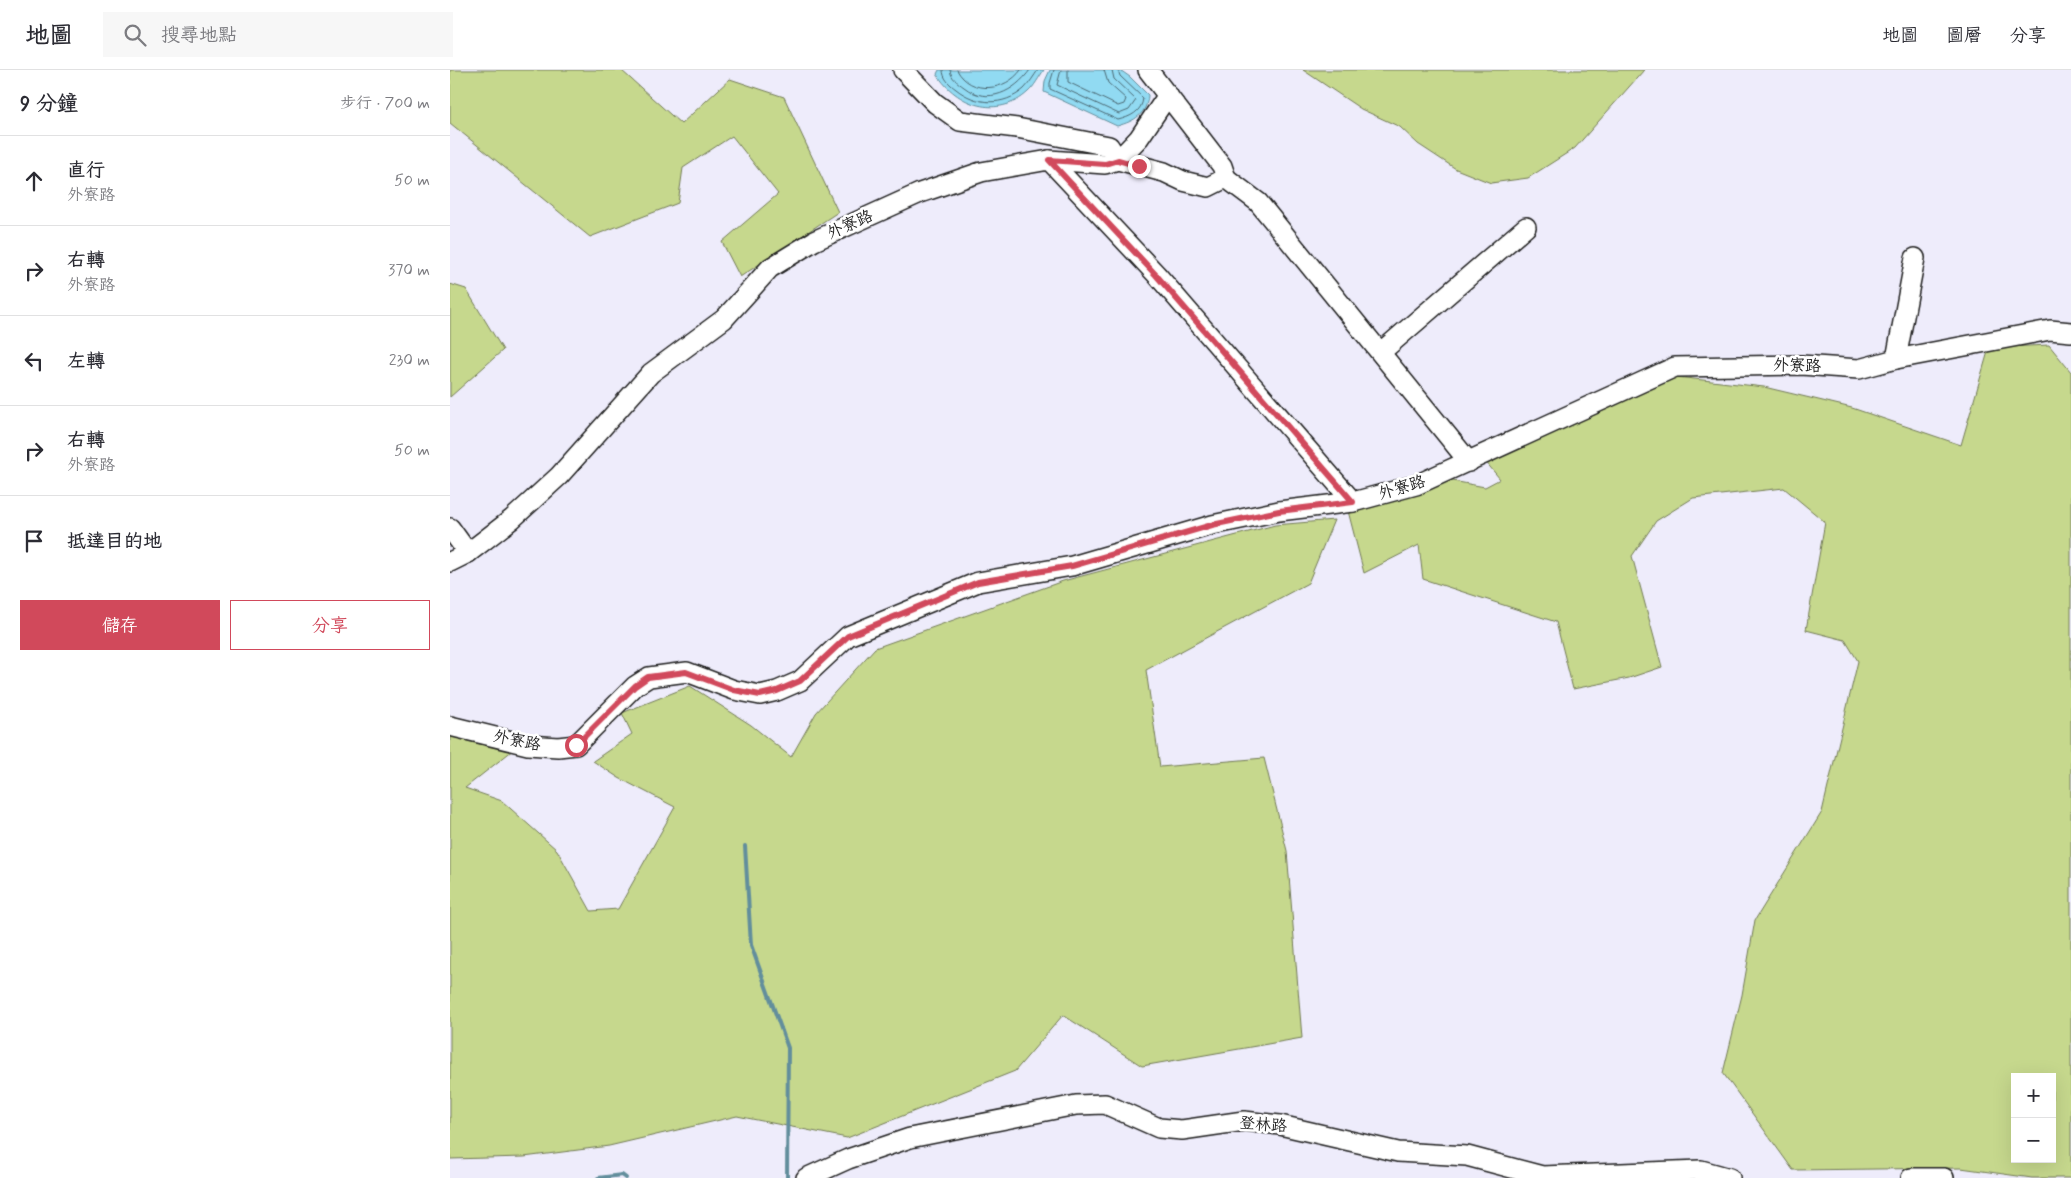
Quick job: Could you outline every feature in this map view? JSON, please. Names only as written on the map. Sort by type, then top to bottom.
[{"type":"street","points":[[904,70],[935,103],[960,121],[1017,128],[1109,146],[1118,160],[1139,138],[1168,95]]},
{"type":"street","points":[[1148,70],[1222,166],[1226,178],[1258,202],[1469,462]]},
{"type":"street","points":[[1049,160],[1156,275],[1353,502]]},
{"type":"street","name":"外寮路","points":[[450,562],[468,553],[512,519],[558,476],[650,373],[724,319],[770,268],[814,241],[920,194],[981,172],[1049,160],[1105,164],[1118,160],[1164,172],[1184,181],[1208,187],[1226,178]]},
{"type":"street","points":[[1380,352],[1526,227]]},
{"type":"street","points":[[1896,359],[1915,258]]},
{"type":"street","name":"外寮路","points":[[450,726],[528,745],[558,748],[576,745],[635,686],[648,677],[686,672],[734,690],[760,695],[777,691],[800,681],[848,636],[978,582],[1072,566],[1212,525],[1279,511],[1353,502],[1416,485],[1675,367],[1801,365],[1859,369],[1896,359],[2050,330],[2071,332]]},
{"type":"street","points":[[450,528],[468,553]]},
{"type":"street","name":"登林路","points":[[806,1178],[848,1159],[910,1138],[1076,1105],[1105,1104],[1159,1128],[1182,1130],[1244,1121],[1280,1125],[1398,1152],[1467,1156],[1542,1176],[1701,1170],[1730,1178]]},
{"type":"street","points":[[1912,1178],[1944,1178]]},
{"type":"green space","points":[[450,70],[621,70],[681,124],[730,79],[784,97],[838,212],[740,277],[722,242],[778,194],[732,136],[683,168],[678,203],[590,237],[450,123]]},
{"type":"green space","points":[[1303,70],[1644,70],[1575,148],[1528,178],[1491,183],[1456,169],[1418,144],[1400,127],[1361,109]]},
{"type":"green space","points":[[450,284],[466,289],[503,350],[450,397]]},
{"type":"green space","points":[[2049,345],[2071,372],[2071,1178],[2032,1178],[1961,1168],[1793,1170],[1723,1073],[1742,995],[1755,920],[1822,812],[1858,661],[1845,640],[1806,630],[1825,522],[1784,488],[1693,498],[1656,521],[1632,556],[1662,667],[1629,678],[1573,689],[1556,622],[1423,579],[1419,545],[1364,573],[1347,507],[1447,480],[1485,487],[1500,479],[1485,461],[1659,375],[1764,387],[1852,408],[1961,445],[1989,348]]},
{"type":"green space","points":[[1334,520],[1308,583],[1146,670],[1160,767],[1264,758],[1287,851],[1302,1038],[1142,1066],[1063,1015],[1015,1071],[847,1138],[737,1116],[609,1146],[524,1157],[450,1159],[450,735],[513,750],[465,788],[502,801],[557,850],[591,911],[618,909],[675,807],[619,778],[593,761],[632,734],[622,713],[690,686],[751,725],[791,757],[816,713],[875,648],[1063,581],[1275,525]]},
{"type":"water","points":[[939,70],[1044,70],[1030,90],[1016,101],[991,107],[966,101],[955,94],[937,74]]},
{"type":"water","points":[[1050,70],[1120,70],[1148,95],[1147,102],[1139,116],[1117,126],[1044,92],[1045,81]]},
{"type":"waterway","points":[[745,846],[751,945],[788,1048],[787,1178]]},
{"type":"waterway","points":[[598,1178],[622,1175],[626,1178]]},
{"type":"route","points":[[576,745],[635,686],[648,677],[686,672],[734,690],[760,695],[777,691],[800,681],[848,636],[908,613],[978,582],[1072,566],[1212,525],[1279,511],[1353,502],[1156,275],[1049,160],[1105,164],[1118,160],[1139,166]]}]
